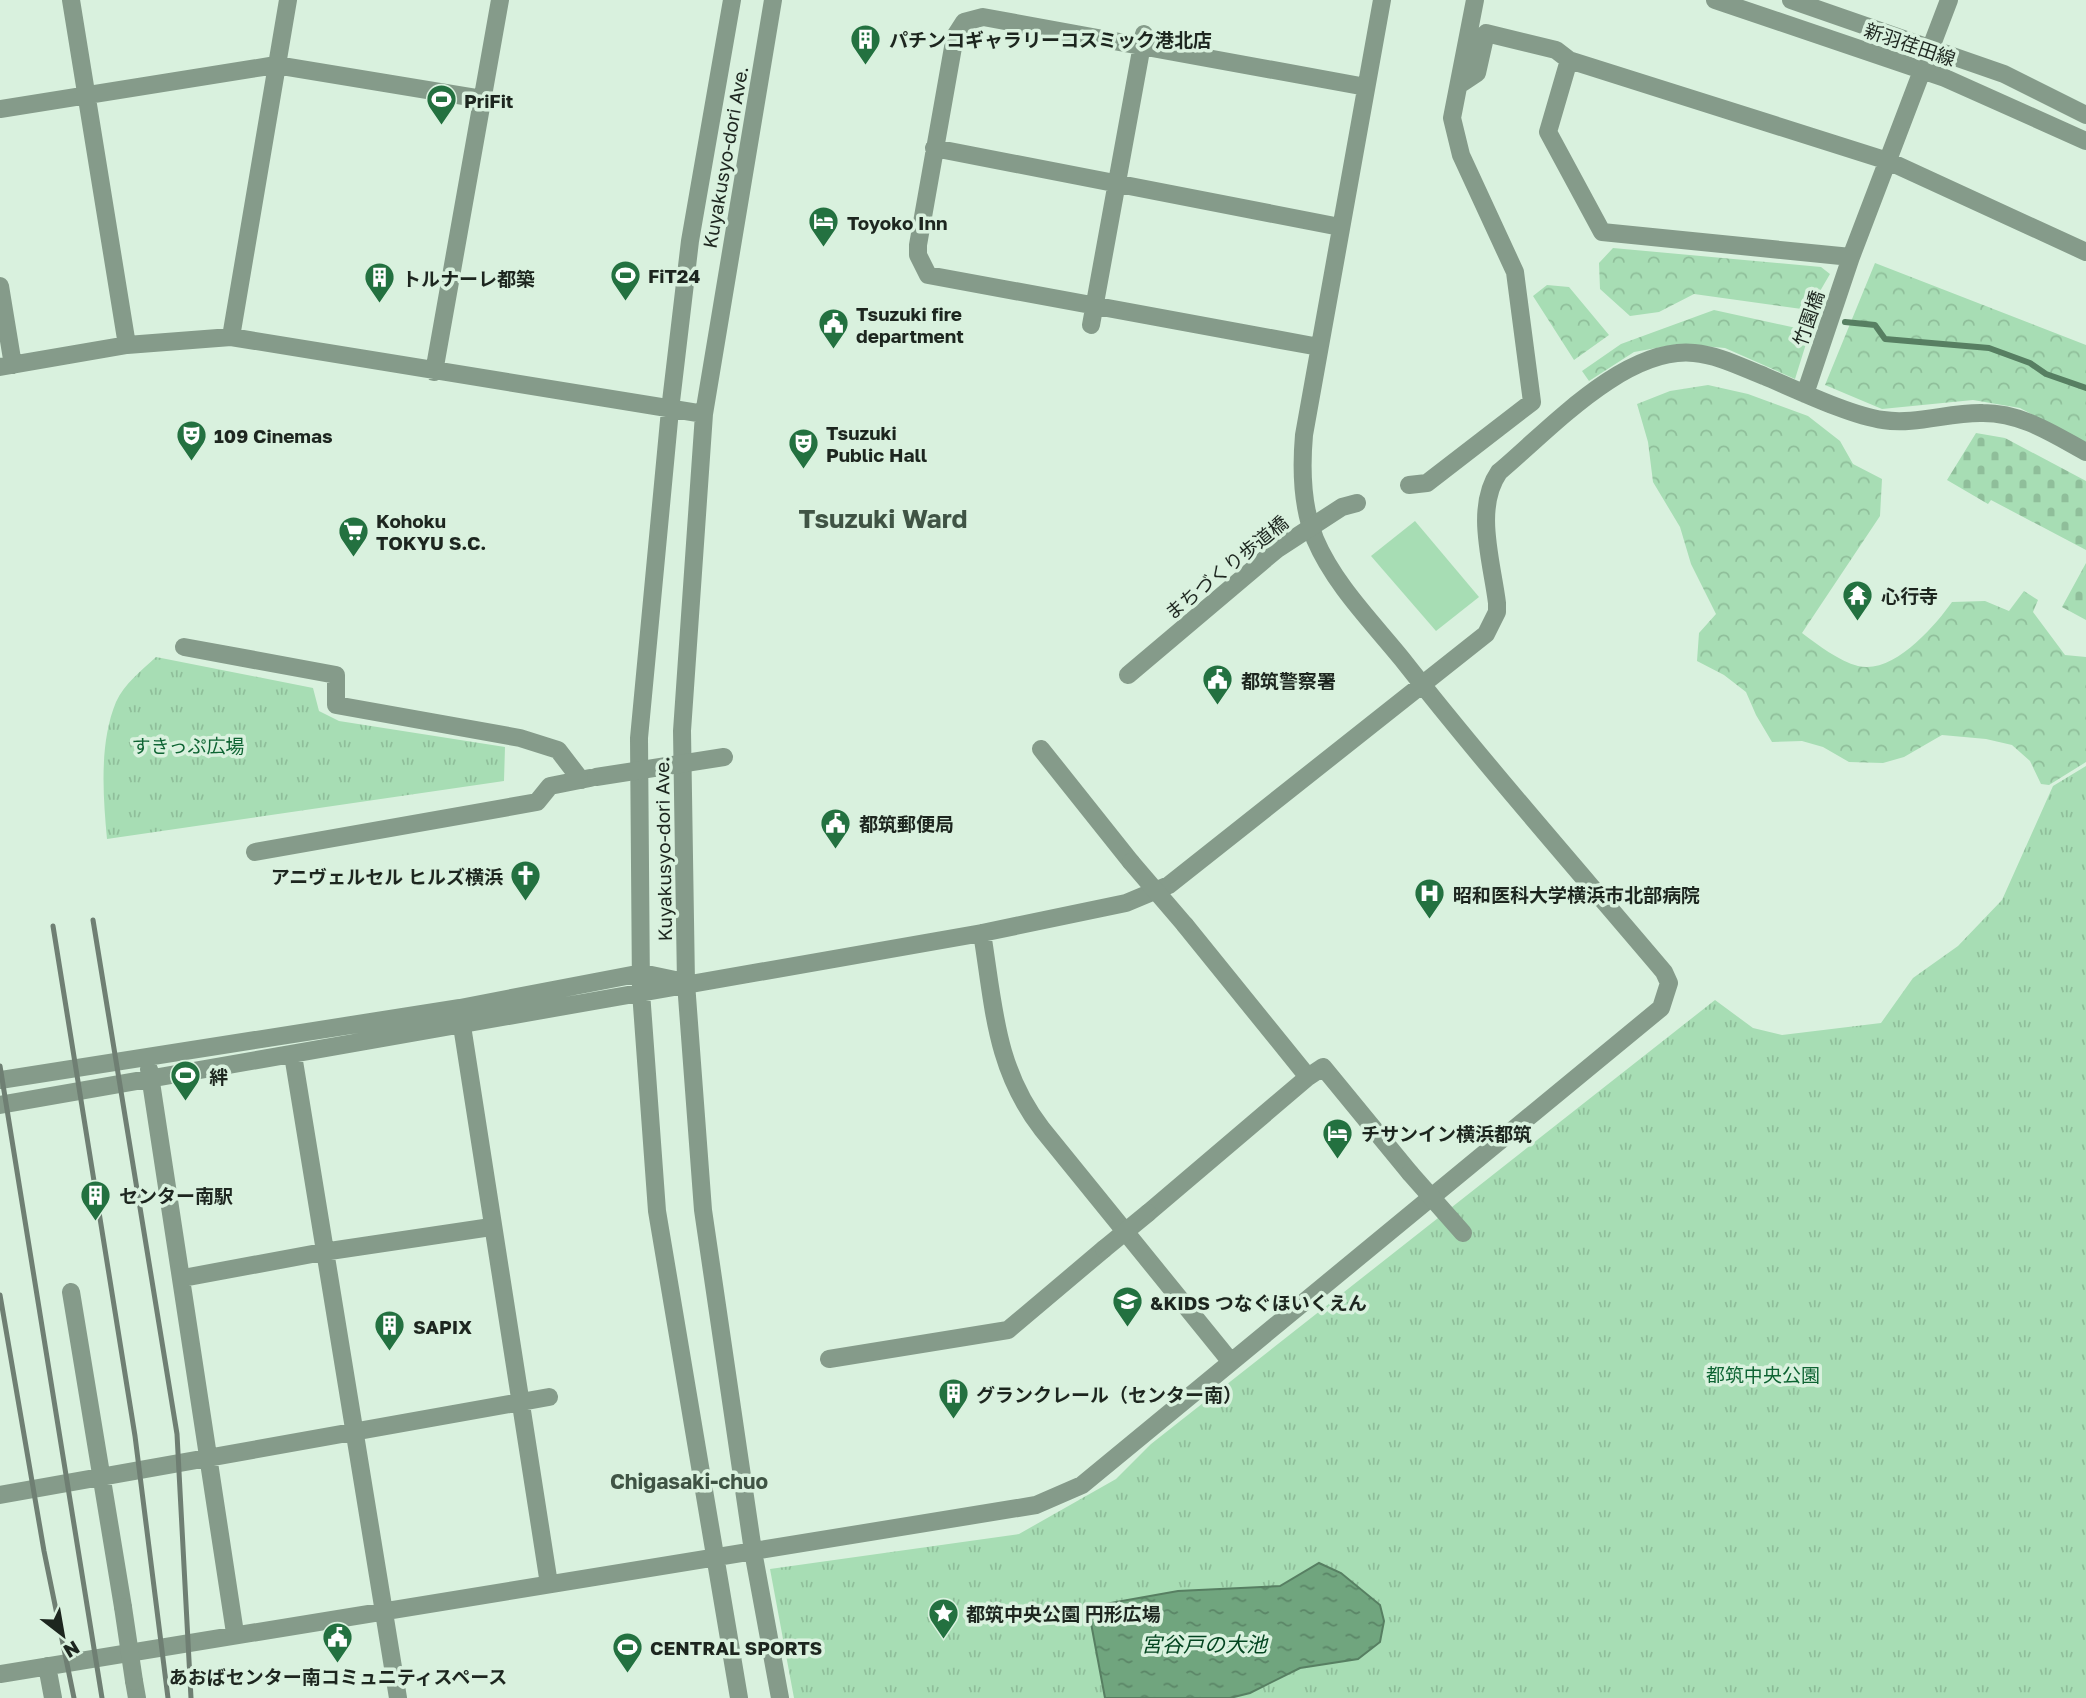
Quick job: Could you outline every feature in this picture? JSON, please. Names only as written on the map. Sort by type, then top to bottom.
[{"type":"street","points":[[71,0],[127,345]]},
{"type":"street","points":[[231,337],[289,0]]},
{"type":"street","points":[[434,372],[500,0]]},
{"type":"street","name":"Kuyakusyo-dori Ave.","points":[[641,992],[639,738],[670,410],[690,241],[732,0]]},
{"type":"street","name":"Kuyakusyo-dori Ave.","points":[[773,0],[704,414],[682,732],[687,983],[703,1210],[753,1551],[780,1698]]},
{"type":"street","points":[[0,1674],[235,1633],[384,1612],[1036,1504],[1062,1496],[1082,1485],[1661,1009],[1669,983],[1664,972],[1422,685],[1336,576],[1315,539],[1304,486],[1302,455],[1382,0]]},
{"type":"street","points":[[1409,485],[1427,483],[1532,402],[1515,272],[1461,155],[1452,118],[1475,0]]},
{"type":"street","name":"新羽荏田線","points":[[1714,0],[1924,70],[2086,141]]},
{"type":"street","name":"新羽荏田線","points":[[1791,0],[2004,74],[2086,115]]},
{"type":"street","name":"竹園橋","points":[[1805,394],[1851,257],[1949,0]]},
{"type":"street","points":[[1319,347],[1092,316],[928,275],[918,255],[918,244],[933,148],[955,36],[964,22],[983,17],[1143,40],[1366,87]]},
{"type":"street","points":[[1459,85],[1477,73],[1486,33],[1556,50],[1569,60],[1888,161],[2086,252]]},
{"type":"street","points":[[1092,316],[1143,40]]},
{"type":"street","points":[[1569,60],[1548,132],[1602,232],[1851,257]]},
{"type":"street","points":[[0,109],[276,65],[482,99]]},
{"type":"street","points":[[933,148],[1340,227]]},
{"type":"street","points":[[0,286],[6,366],[127,345],[231,337],[704,414]]},
{"type":"street","points":[[0,1080],[641,992],[982,933],[1126,903],[1169,885],[1486,634],[1497,612],[1486,507],[1489,486],[1499,472],[1599,388],[1623,371],[1657,357],[1692,353],[1724,360],[1805,394],[1882,421],[1982,413],[2007,415],[2028,420],[2086,452]]},
{"type":"street","name":"まちづくり歩道橋","points":[[1128,675],[1276,550],[1342,507],[1357,503]]},
{"type":"street","points":[[184,647],[336,676],[336,705],[520,738],[558,750],[589,778]]},
{"type":"street","points":[[1041,749],[1308,1077]]},
{"type":"street","points":[[256,852],[537,802],[550,786],[724,757]]},
{"type":"street","points":[[982,933],[1001,1048],[1014,1090],[1041,1129],[1231,1362]]},
{"type":"street","points":[[0,1105],[293,1055],[642,974],[687,983]]},
{"type":"street","points":[[641,992],[657,1211],[739,1698]]},
{"type":"street","points":[[461,1016],[491,1227],[522,1404],[549,1584]]},
{"type":"street","points":[[293,1055],[323,1252],[398,1698]]},
{"type":"street","points":[[148,1058],[211,1459],[235,1633]]},
{"type":"street","points":[[829,1359],[1008,1330],[1323,1067],[1462,1233]]},
{"type":"street","points":[[183,1278],[323,1252],[491,1227]]},
{"type":"street","points":[[71,1292],[135,1690]]},
{"type":"street","points":[[0,1495],[522,1404],[549,1397]]},
{"type":"street","points":[[47,1666],[53,1698]]},
{"type":"green space","points":[[1613,248],[1821,267],[1830,274],[1809,310],[1694,294],[1659,312],[1630,316],[1600,289],[1599,263]]},
{"type":"green space","points":[[1875,263],[2086,345],[2086,443],[2020,408],[1973,400],[1882,409],[1825,385]]},
{"type":"green space","points":[[1547,285],[1569,287],[1609,335],[1574,360],[1533,296]]},
{"type":"green space","points":[[1714,310],[1810,331],[1795,379],[1725,348],[1679,344],[1634,352],[1589,381],[1582,371],[1621,344]]},
{"type":"green space","points":[[1708,385],[1748,394],[1808,416],[1840,441],[1853,464],[1882,479],[1880,516],[1802,633],[1843,660],[1858,666],[1871,667],[1899,656],[1912,646],[1952,602],[1985,601],[2009,611],[2024,591],[2038,600],[2033,612],[2065,655],[2086,657],[2086,762],[2049,785],[2041,784],[2030,761],[2012,745],[1986,739],[1942,735],[1904,757],[1883,763],[1849,762],[1823,747],[1802,741],[1772,742],[1746,692],[1724,675],[1697,661],[1699,633],[1716,614],[1691,564],[1680,527],[1653,482],[1648,442],[1637,404],[1670,391]]},
{"type":"green space","points":[[1976,433],[2005,438],[2086,481],[2086,550],[1991,500],[1988,504],[1947,480]]},
{"type":"green space","points":[[1415,521],[1479,597],[1436,631],[1371,556]]},
{"type":"green space","points":[[2086,563],[2086,620],[2062,607]]},
{"type":"green space","name":"すきっぷ広場","points":[[156,657],[313,688],[319,711],[339,721],[505,747],[504,781],[107,839],[104,770],[111,718],[124,689]]},
{"type":"green space","name":"都筑中央公園","points":[[2086,766],[2086,1698],[794,1698],[770,1569],[1019,1534],[1116,1479],[1151,1444],[1715,1000],[1753,1028],[1782,1035],[1881,1023],[1913,978],[1958,946],[2002,900],[2053,786]]},
{"type":"water","name":"宮谷戸の大池","points":[[1319,1563],[1341,1573],[1380,1605],[1384,1621],[1380,1642],[1358,1659],[1300,1668],[1250,1693],[1230,1698],[1105,1698],[1088,1607],[1178,1591],[1280,1586]]},
{"type":"waterway","points":[[1845,322],[1875,325],[1885,339],[1989,348],[2030,363],[2046,374],[2086,388]]},
{"type":"railway","points":[[93,920],[177,1434],[191,1698]]},
{"type":"railway","points":[[53,926],[135,1436],[168,1698]]},
{"type":"railway","points":[[0,1066],[102,1698]]},
{"type":"railway","points":[[0,1295],[44,1551],[74,1698]]},
{"type":"place","name":"パチンコギャラリーコスミック港北店","points":[[866,66]]},
{"type":"place","name":"PriFit","points":[[441,127]]},
{"type":"place","name":"Toyoko Inn","points":[[824,249]]},
{"type":"place","name":"FiT24","points":[[625,302]]},
{"type":"place","name":"トルナーレ都築","points":[[379,305]]},
{"type":"place","name":"Tsuzuki fire department","points":[[833,351]]},
{"type":"place","name":"109 Cinemas","points":[[191,462]]},
{"type":"place","name":"Tsuzuki Public Hall","points":[[803,470]]},
{"type":"place","name":"Kohoku TOKYU S.C.","points":[[353,558]]},
{"type":"place","name":"心行寺","points":[[1858,622]]},
{"type":"place","name":"都筑警察署","points":[[1218,707]]},
{"type":"place","name":"都筑郵便局","points":[[836,850]]},
{"type":"place","name":"アニヴェルセル ヒルズ横浜","points":[[526,903]]},
{"type":"place","name":"昭和医科大学横浜市北部病院","points":[[1430,921]]},
{"type":"place","name":"絆","points":[[186,1103]]},
{"type":"place","name":"チサンイン横浜都筑","points":[[1338,1160]]},
{"type":"place","name":"センター南駅","points":[[96,1222]]},
{"type":"place","name":"&KIDS つなぐほいくえん","points":[[1127,1329]]},
{"type":"place","name":"SAPIX","points":[[390,1353]]},
{"type":"place","name":"グランクレール（センター南）","points":[[953,1421]]},
{"type":"place","name":"都筑中央公園 円形広場","points":[[943,1640]]},
{"type":"place","name":"あおばセンター南コミュニティスペース","points":[[338,1664]]},
{"type":"place","name":"CENTRAL SPORTS","points":[[627,1674]]},
{"type":"district","name":"Tsuzuki Ward","points":[[883,518]]},
{"type":"district","name":"Chigasaki-chuo","points":[[689,1481]]}]
